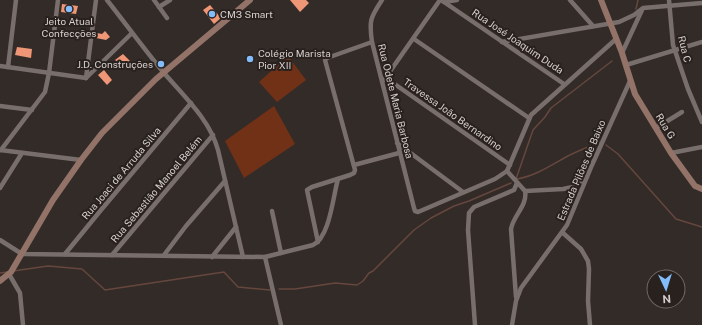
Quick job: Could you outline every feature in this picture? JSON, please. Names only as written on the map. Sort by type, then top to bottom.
[{"type":"main road","points":[[0,281],[10,273],[22,255],[53,200],[102,133],[121,112],[163,72],[250,0]]},
{"type":"main road","name":"Rua G","points":[[601,0],[622,53],[635,94],[671,153],[695,186],[702,189]]},
{"type":"street","points":[[8,67],[16,0]]},
{"type":"street","points":[[0,150],[45,92],[49,73],[58,0]]},
{"type":"street","points":[[86,78],[96,0]]},
{"type":"street","points":[[107,0],[163,72],[191,103],[213,135],[243,257]]},
{"type":"street","points":[[154,0],[167,18]]},
{"type":"street","points":[[159,7],[170,0]]},
{"type":"street","name":"Rua Odete Maria Barbosa","points":[[382,0],[370,20],[372,42],[414,208],[416,212],[420,212],[463,192]]},
{"type":"street","points":[[382,83],[442,1],[457,0]]},
{"type":"street","points":[[570,0],[593,26]]},
{"type":"street","name":"Rua José Joaquim Duda","points":[[442,1],[564,84]]},
{"type":"street","points":[[502,42],[624,20],[643,8],[669,3],[702,3]]},
{"type":"street","name":"Rua C","points":[[669,3],[672,38],[675,50],[702,122]]},
{"type":"street","points":[[622,53],[643,8]]},
{"type":"street","points":[[86,78],[132,33]]},
{"type":"street","points":[[414,39],[529,118]]},
{"type":"street","points":[[397,143],[463,192],[495,179],[507,171],[529,118],[533,112],[616,39]]},
{"type":"street","points":[[318,242],[306,191],[312,187],[354,173],[355,170],[325,60],[372,42]]},
{"type":"street","points":[[626,65],[702,42]]},
{"type":"street","points":[[0,66],[86,78]]},
{"type":"street","name":"Travessa João Bernardino","points":[[386,78],[510,165]]},
{"type":"street","name":"Estrada Pilões de Baixo","points":[[512,325],[516,301],[521,288],[563,233],[571,218],[630,81]]},
{"type":"street","name":"Rua Joaci de Arruda Silva","points":[[65,254],[110,198],[191,103]]},
{"type":"street","points":[[0,106],[32,110]]},
{"type":"street","points":[[656,128],[682,112]]},
{"type":"street","name":"Rua Sebastião Manoel Belém","points":[[112,255],[213,135]]},
{"type":"street","points":[[671,153],[702,147]]},
{"type":"street","points":[[0,150],[81,160]]},
{"type":"street","points":[[0,188],[22,153]]},
{"type":"street","points":[[354,165],[399,153]]},
{"type":"street","points":[[507,171],[525,191],[526,198],[513,222],[511,229],[516,301]]},
{"type":"street","points":[[525,191],[563,190],[587,178]]},
{"type":"street","points":[[0,240],[22,255],[65,254],[265,257],[313,245],[318,242],[325,232],[330,219],[338,179]]},
{"type":"street","points":[[164,255],[186,226],[225,181]]},
{"type":"street","points":[[475,325],[468,230],[469,213],[474,207],[514,190],[517,183]]},
{"type":"street","points":[[272,211],[281,253]]},
{"type":"street","points":[[212,257],[236,227]]},
{"type":"street","points":[[563,233],[581,249],[588,261],[588,301],[590,325]]},
{"type":"street","points":[[265,257],[281,325]]},
{"type":"street","points":[[10,273],[20,293],[23,325]]},
{"type":"shaded area","points":[[288,56],[306,80],[277,102],[259,82]]},
{"type":"shaded area","points":[[274,106],[295,144],[244,178],[225,141]]},
{"type":"building","points":[[290,0],[306,0],[309,3],[300,12]]},
{"type":"building","name":"Jeito Atual Confecções","points":[[62,4],[78,6],[76,14],[61,12]]},
{"type":"building","name":"CM3 Smart","points":[[210,5],[221,18],[214,24],[203,10]]},
{"type":"building","points":[[105,31],[110,37],[106,40],[96,38],[97,33],[102,34]]},
{"type":"building","points":[[17,47],[32,49],[31,58],[15,55]]},
{"type":"building","points":[[123,54],[132,63],[126,69],[115,60]]},
{"type":"building","points":[[104,70],[112,80],[107,85],[98,75]]},
{"type":"waterway","points":[[636,9],[638,0]]},
{"type":"waterway","points":[[516,179],[533,130],[551,108],[612,61]]},
{"type":"waterway","points":[[517,179],[536,173],[570,155],[600,142]]},
{"type":"waterway","points":[[606,145],[618,154],[676,219],[702,227]]},
{"type":"waterway","points":[[279,289],[295,289],[335,283],[357,285],[363,281],[369,273],[373,271],[414,230],[431,218],[454,206],[511,183]]},
{"type":"waterway","points":[[13,271],[48,266],[82,269],[105,290],[224,272],[238,287],[270,290]]},
{"type":"waterway","points":[[0,273],[8,272]]},
{"type":"place","name":"Jeito Atual Confecções","points":[[69,9]]},
{"type":"place","name":"CM3 Smart","points":[[212,14]]},
{"type":"place","name":"Colégio Marista Pior XII","points":[[250,59]]},
{"type":"place","name":"J.D. Construções","points":[[161,64]]}]
